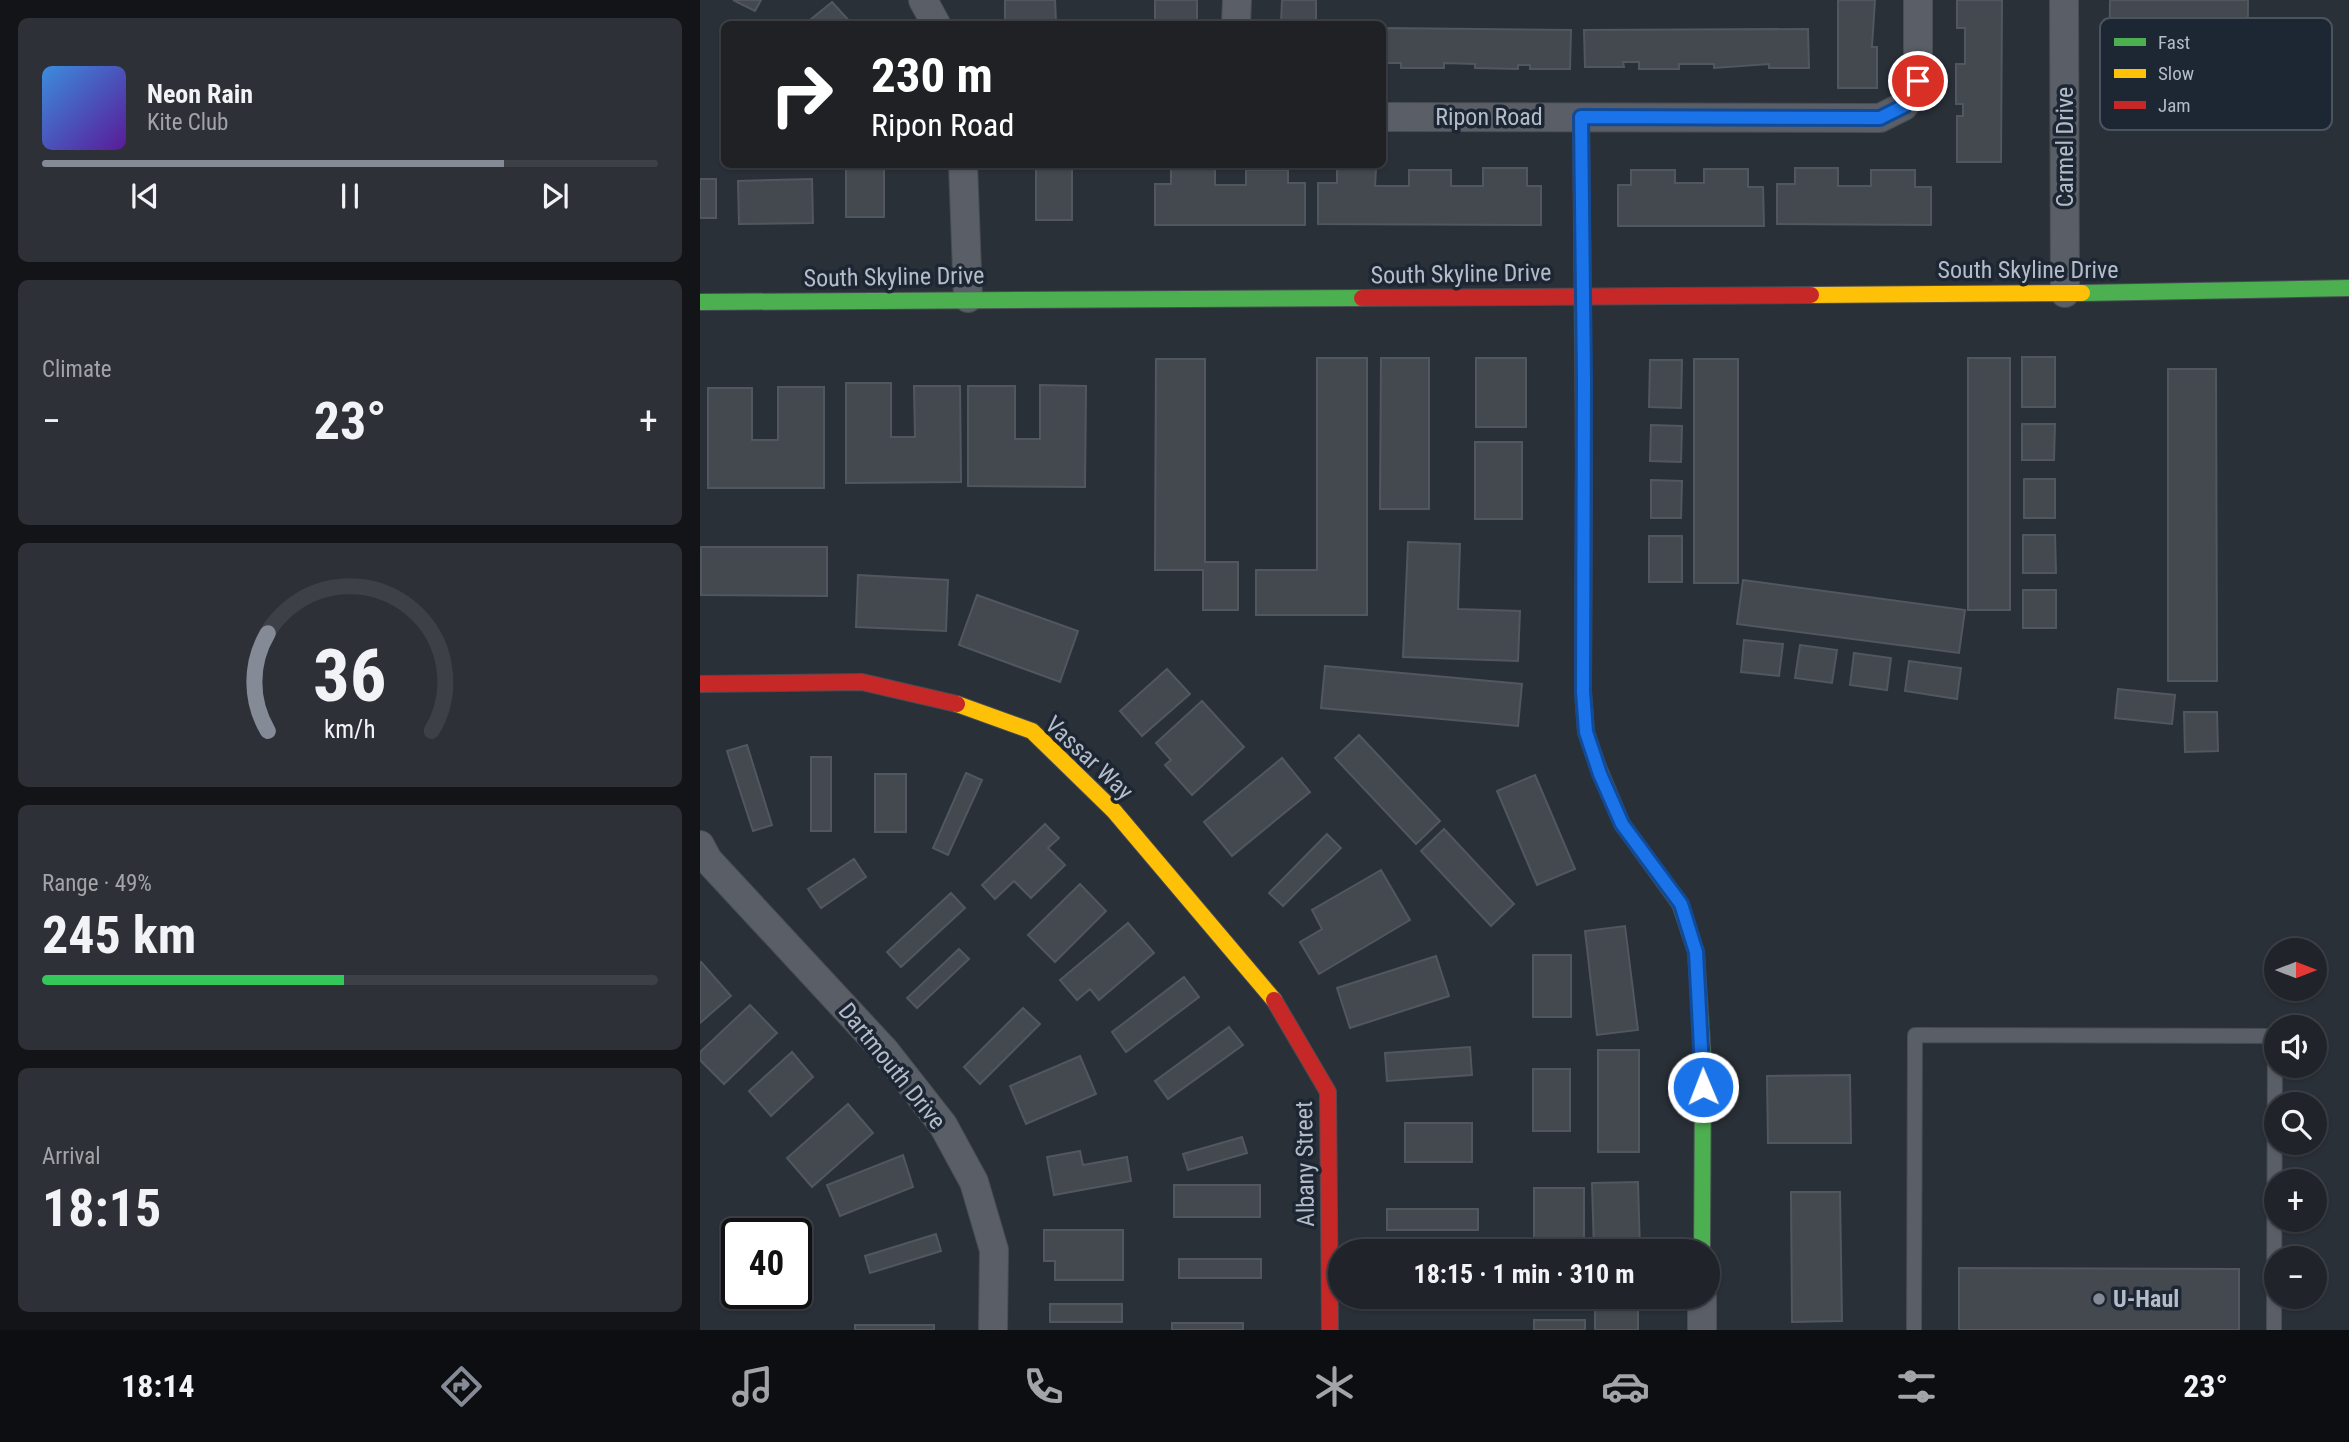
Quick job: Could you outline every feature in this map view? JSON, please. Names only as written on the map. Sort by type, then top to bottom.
[{"type":"street","points":[[923,0],[934,21]]},
{"type":"street","points":[[1237,0],[1237,21]]},
{"type":"street","name":"Ripon Road","points":[[1386,117],[1880,118],[1904,106],[1918,81],[1918,0]]},
{"type":"street","name":"Carmel Drive","points":[[2064,0],[2065,293]]},
{"type":"street","points":[[1581,117],[1583,692],[1586,732],[1622,824],[1681,904],[1696,952],[1703,1059],[1702,1239]]},
{"type":"street","points":[[963,168],[968,298]]},
{"type":"street","name":"South Skyline Drive","points":[[700,302],[968,298],[1120,301],[2065,293],[2349,288]]},
{"type":"street","name":"Vassar Way","points":[[700,684],[862,682],[970,707],[1032,731],[1114,811],[1281,1009]]},
{"type":"street","name":"Dartmouth Drive","points":[[700,845],[708,860],[884,1051],[943,1125],[974,1182],[994,1250],[993,1330]]},
{"type":"street","name":"Albany Street","points":[[1281,1009],[1328,1092],[1329,1330]]},
{"type":"street","points":[[1702,1309],[1702,1330]]},
{"type":"lane","points":[[1914,1330],[1915,1035],[1942,1035],[2275,1036],[2274,1330]]},
{"type":"building","points":[[733,0],[761,0],[755,11]]},
{"type":"building","points":[[1005,0],[1055,0],[1056,21],[1005,21]]},
{"type":"building","points":[[1155,0],[1197,0],[1197,21],[1155,21]]},
{"type":"building","points":[[1282,0],[1316,0],[1316,21],[1281,21]]},
{"type":"building","points":[[1838,0],[1875,0],[1872,47],[1877,47],[1877,88],[1838,88]]},
{"type":"building","points":[[1957,0],[2002,0],[2001,162],[1957,162],[1957,116],[1963,116],[1963,104],[1956,104],[1956,64],[1965,64],[1965,28],[1957,28]]},
{"type":"building","points":[[2110,0],[2248,0],[2248,18],[2110,18]]},
{"type":"building","points":[[832,2],[849,21],[809,21]]},
{"type":"building","points":[[1386,28],[1571,30],[1570,69],[1530,69],[1530,65],[1518,65],[1518,69],[1475,68],[1475,64],[1444,63],[1444,68],[1401,68],[1401,63],[1386,63]]},
{"type":"building","points":[[1808,29],[1809,68],[1769,68],[1769,64],[1714,68],[1714,64],[1679,64],[1679,69],[1639,69],[1639,62],[1623,62],[1624,67],[1585,67],[1584,30]]},
{"type":"building","points":[[846,168],[884,168],[884,217],[846,217]]},
{"type":"building","points":[[1036,168],[1072,168],[1072,220],[1036,220]]},
{"type":"building","points":[[1171,168],[1215,168],[1215,185],[1246,185],[1246,170],[1288,170],[1288,183],[1305,183],[1305,225],[1155,225],[1155,184],[1171,184]]},
{"type":"building","points":[[1483,168],[1527,168],[1527,186],[1541,186],[1541,225],[1318,224],[1318,183],[1337,183],[1337,169],[1376,169],[1375,186],[1409,186],[1409,170],[1451,170],[1451,186],[1483,186]]},
{"type":"building","points":[[1795,168],[1838,168],[1838,186],[1871,186],[1871,170],[1915,170],[1915,187],[1931,187],[1931,225],[1777,224],[1777,184],[1795,184]]},
{"type":"building","points":[[1704,169],[1748,169],[1748,187],[1763,187],[1764,226],[1618,226],[1618,185],[1631,185],[1631,170],[1675,170],[1675,183],[1704,183]]},
{"type":"building","points":[[700,179],[716,179],[716,218],[700,218]]},
{"type":"building","points":[[812,179],[813,223],[739,224],[738,181]]},
{"type":"building","points":[[2022,357],[2055,357],[2055,407],[2022,407]]},
{"type":"building","points":[[1317,358],[1367,358],[1367,615],[1256,615],[1256,570],[1317,570]]},
{"type":"building","points":[[1381,358],[1429,358],[1429,509],[1380,509]]},
{"type":"building","points":[[1476,358],[1526,358],[1526,427],[1476,427]]},
{"type":"building","points":[[1968,358],[2010,358],[2010,610],[1968,610]]},
{"type":"building","points":[[1156,359],[1205,359],[1205,562],[1238,562],[1238,610],[1203,610],[1203,570],[1155,570]]},
{"type":"building","points":[[1694,359],[1738,359],[1738,583],[1694,583]]},
{"type":"building","points":[[1650,360],[1682,360],[1681,408],[1649,407]]},
{"type":"building","points":[[2168,369],[2216,369],[2217,681],[2168,681]]},
{"type":"building","points":[[846,383],[891,383],[891,437],[915,437],[914,386],[960,386],[961,482],[846,483]]},
{"type":"building","points":[[1040,385],[1086,386],[1085,487],[968,486],[968,386],[1015,386],[1015,439],[1040,439]]},
{"type":"building","points":[[778,387],[824,387],[824,488],[708,488],[708,388],[752,388],[752,440],[778,440]]},
{"type":"building","points":[[2022,424],[2055,424],[2054,460],[2022,460]]},
{"type":"building","points":[[1651,425],[1682,426],[1681,462],[1650,461]]},
{"type":"building","points":[[1475,442],[1522,442],[1522,519],[1475,519]]},
{"type":"building","points":[[2024,479],[2055,479],[2055,518],[2024,518]]},
{"type":"building","points":[[1651,480],[1682,481],[1681,518],[1651,518]]},
{"type":"building","points":[[2023,535],[2055,535],[2056,573],[2023,573]]},
{"type":"building","points":[[1649,536],[1682,536],[1682,582],[1649,582]]},
{"type":"building","points":[[1408,542],[1460,544],[1458,609],[1520,611],[1518,661],[1403,657]]},
{"type":"building","points":[[701,547],[827,547],[827,596],[701,595]]},
{"type":"building","points":[[858,575],[948,580],[946,631],[856,627]]},
{"type":"building","points":[[1743,580],[1965,610],[1959,653],[1737,624]]},
{"type":"building","points":[[2023,590],[2056,590],[2056,628],[2023,628]]},
{"type":"building","points":[[977,595],[1078,631],[1060,682],[959,645]]},
{"type":"building","points":[[1744,640],[1783,644],[1779,676],[1741,672]]},
{"type":"building","points":[[1800,645],[1837,650],[1832,683],[1795,678]]},
{"type":"building","points":[[1854,653],[1891,658],[1887,690],[1850,685]]},
{"type":"building","points":[[1909,661],[1961,668],[1957,699],[1905,691]]},
{"type":"building","points":[[1325,666],[1522,684],[1518,726],[1321,708]]},
{"type":"building","points":[[1167,669],[1190,694],[1142,736],[1120,711]]},
{"type":"building","points":[[2118,689],[2175,695],[2172,724],[2115,718]]},
{"type":"building","points":[[1202,701],[1244,747],[1192,795],[1165,765],[1171,760],[1156,743]]},
{"type":"building","points":[[2184,712],[2217,712],[2218,751],[2185,752]]},
{"type":"building","points":[[1359,735],[1440,821],[1416,844],[1335,758]]},
{"type":"building","points":[[747,745],[772,825],[753,831],[727,751]]},
{"type":"building","points":[[811,757],[831,757],[831,831],[811,831]]},
{"type":"building","points":[[1282,758],[1310,792],[1232,856],[1204,822]]},
{"type":"building","points":[[966,773],[982,780],[948,855],[933,848]]},
{"type":"building","points":[[875,774],[906,774],[906,832],[875,832]]},
{"type":"building","points":[[1535,775],[1575,869],[1537,885],[1497,791]]},
{"type":"building","points":[[1045,824],[1059,838],[1048,848],[1065,865],[1031,898],[1014,881],[995,899],[982,885]]},
{"type":"building","points":[[1444,829],[1514,904],[1491,926],[1421,851]]},
{"type":"building","points":[[1327,834],[1341,848],[1283,906],[1269,893]]},
{"type":"building","points":[[854,859],[866,877],[821,908],[808,889]]},
{"type":"building","points":[[1381,870],[1410,920],[1319,974],[1300,942],[1322,929],[1312,910]]},
{"type":"building","points":[[1080,884],[1106,911],[1055,962],[1028,935]]},
{"type":"building","points":[[951,893],[965,908],[901,967],[887,952]]},
{"type":"building","points":[[1128,923],[1154,953],[1099,1000],[1090,989],[1077,1000],[1060,980]]},
{"type":"building","points":[[1625,926],[1638,1030],[1597,1035],[1585,931]]},
{"type":"building","points":[[959,949],[969,959],[917,1008],[907,998]]},
{"type":"building","points":[[1533,955],[1571,955],[1571,1017],[1533,1017]]},
{"type":"building","points":[[1436,956],[1449,996],[1350,1028],[1337,988]]},
{"type":"building","points":[[700,963],[731,996],[700,1023]]},
{"type":"building","points":[[1184,977],[1199,997],[1126,1052],[1112,1032]]},
{"type":"building","points":[[750,1005],[777,1033],[724,1084],[700,1060],[700,1052]]},
{"type":"building","points":[[1023,1008],[1040,1024],[980,1084],[964,1067]]},
{"type":"building","points":[[1229,1027],[1243,1045],[1168,1099],[1155,1081]]},
{"type":"building","points":[[1470,1047],[1472,1075],[1387,1081],[1385,1053]]},
{"type":"building","points":[[1598,1050],[1639,1050],[1639,1152],[1598,1152]]},
{"type":"building","points":[[792,1052],[813,1077],[771,1116],[749,1091]]},
{"type":"building","points":[[1080,1056],[1096,1094],[1026,1124],[1010,1086]]},
{"type":"building","points":[[1533,1069],[1570,1069],[1570,1131],[1533,1131]]},
{"type":"building","points":[[1850,1075],[1851,1143],[1768,1143],[1767,1076]]},
{"type":"building","points":[[848,1104],[873,1133],[812,1187],[787,1158]]},
{"type":"building","points":[[1405,1123],[1472,1123],[1472,1162],[1405,1162]]},
{"type":"building","points":[[1242,1137],[1247,1153],[1188,1170],[1183,1154]]},
{"type":"building","points":[[1080,1151],[1083,1165],[1127,1157],[1131,1181],[1054,1195],[1047,1157]]},
{"type":"building","points":[[903,1155],[913,1187],[840,1216],[827,1185]]},
{"type":"building","points":[[1638,1182],[1640,1239],[1594,1239],[1592,1183]]},
{"type":"building","points":[[1174,1185],[1260,1185],[1260,1217],[1174,1217]]},
{"type":"building","points":[[1534,1188],[1584,1188],[1584,1239],[1534,1239]]},
{"type":"building","points":[[1791,1192],[1840,1192],[1842,1321],[1792,1322]]},
{"type":"building","points":[[1387,1209],[1478,1209],[1478,1230],[1387,1230]]},
{"type":"building","points":[[1044,1230],[1123,1230],[1123,1280],[1055,1280],[1055,1261],[1044,1261]]},
{"type":"building","points":[[936,1234],[941,1251],[870,1273],[865,1256]]},
{"type":"building","points":[[1179,1259],[1261,1259],[1261,1278],[1179,1278]]},
{"type":"building","name":"U-Haul","points":[[1959,1268],[2239,1269],[2239,1330],[1959,1330]]},
{"type":"building","points":[[1050,1304],[1122,1304],[1122,1322],[1050,1322]]},
{"type":"building","points":[[1595,1309],[1638,1309],[1638,1330],[1595,1330]]},
{"type":"building","points":[[1534,1320],[1585,1320],[1585,1330],[1534,1330]]},
{"type":"building","points":[[1172,1323],[1243,1323],[1243,1330],[1172,1330]]},
{"type":"building","points":[[855,1325],[934,1325],[934,1330],[855,1330]]},
{"type":"traffic: fast","points":[[1581,117],[1584,464]]},
{"type":"traffic: fast","points":[[2082,293],[2349,288]]},
{"type":"traffic: fast","points":[[700,302],[1362,298]]},
{"type":"traffic: fast","points":[[1598,767],[1622,824],[1680,904],[1696,952],[1703,1059],[1702,1239]]},
{"type":"traffic: slow","points":[[1811,295],[2082,293]]},
{"type":"traffic: slow","points":[[1584,464],[1583,692],[1586,732],[1598,767]]},
{"type":"traffic: slow","points":[[957,704],[1032,731],[1114,811],[1274,1000]]},
{"type":"traffic: jam","points":[[1362,298],[1811,295]]},
{"type":"traffic: jam","points":[[700,684],[862,682],[957,704]]},
{"type":"traffic: jam","points":[[1274,1000],[1328,1092],[1330,1330]]},
{"type":"place","name":"U-Haul","points":[[2099,1299]]},
{"type":"route","points":[[1703,1087],[1696,952],[1681,904],[1622,824],[1600,774],[1586,732],[1583,692],[1581,117],[1880,118],[1904,106],[1918,81]]}]
